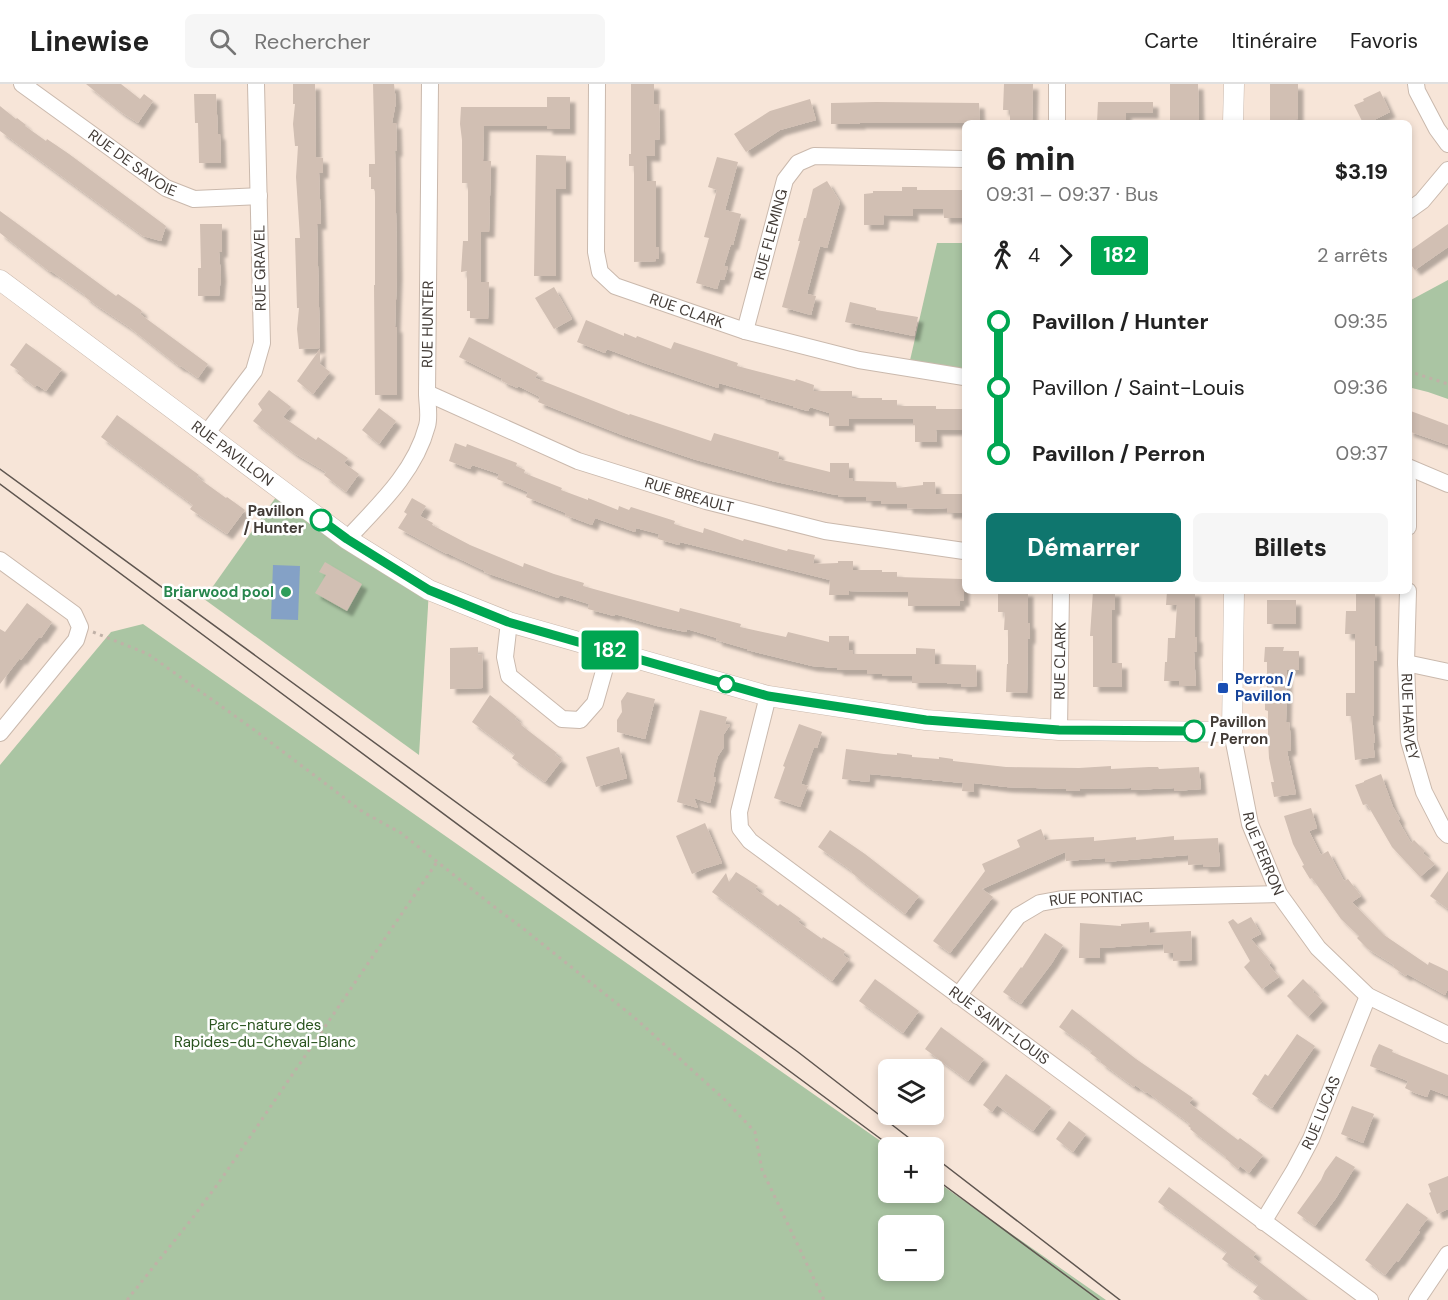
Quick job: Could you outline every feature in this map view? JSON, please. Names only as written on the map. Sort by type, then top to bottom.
[{"type":"street","name":"RUE DE SAVOIE","points":[[22,84],[166,188],[194,199],[259,196]]},
{"type":"street","name":"RUE GRAVEL","points":[[206,434],[254,371],[262,343],[256,84]]},
{"type":"street","name":"RUE HUNTER","points":[[347,539],[396,487],[417,453],[428,424],[430,84]]},
{"type":"street","name":"RUE CLARK","points":[[597,84],[596,252],[600,272],[615,286],[745,331],[859,360],[962,377]]},
{"type":"street","points":[[1057,120],[1058,84]]},
{"type":"street","points":[[1233,120],[1234,84]]},
{"type":"street","points":[[1416,84],[1417,91],[1437,129],[1448,144]]},
{"type":"street","name":"RUE FLEMING","points":[[745,331],[785,180],[798,163],[814,156],[962,159]]},
{"type":"street","points":[[1412,208],[1422,201],[1448,170]]},
{"type":"street","name":"RUE PAVILLON","points":[[0,280],[347,539],[429,590],[508,622],[768,696],[926,720],[1059,730],[1232,732]]},
{"type":"street","name":"RUE BREAULT","points":[[427,393],[578,461],[706,501],[825,531],[962,550]]},
{"type":"street","points":[[1412,469],[1448,484]]},
{"type":"street","points":[[0,560],[74,614],[80,627],[76,640],[0,733]]},
{"type":"street","name":"RUE CLARK","points":[[1059,730],[1061,594]]},
{"type":"street","name":"RUE PERRON","points":[[1234,594],[1232,732],[1250,824],[1279,894],[1318,948],[1368,996],[1448,1035]]},
{"type":"street","name":"RUE HARVEY","points":[[1408,594],[1406,663],[1409,741],[1424,792],[1448,836]]},
{"type":"street","points":[[508,622],[505,657],[509,676],[562,719],[580,720],[595,703],[610,650]]},
{"type":"street","points":[[1406,663],[1448,672]]},
{"type":"street","name":"RUE SAINT-LOUIS","points":[[768,696],[739,812],[740,828],[750,841],[1370,1300]]},
{"type":"street","name":"RUE PONTIAC","points":[[958,996],[1018,916],[1040,903],[1062,899],[1279,894]]},
{"type":"street","name":"RUE LUCAS","points":[[1263,1222],[1311,1139],[1368,996]]},
{"type":"street","points":[[1417,1300],[1448,1254]]},
{"type":"path","points":[[1412,372],[1448,384]]},
{"type":"path","points":[[80,627],[148,654],[363,812],[401,833],[634,1018],[725,1100],[755,1132],[762,1170],[824,1300]]},
{"type":"path","points":[[127,1300],[220,1181],[437,862]]},
{"type":"green space","points":[[937,243],[962,243],[962,377],[908,369]]},
{"type":"green space","points":[[1448,280],[1448,399],[1412,388],[1412,299]]},
{"type":"green space","points":[[281,490],[429,590],[419,755],[204,599]]},
{"type":"green space","name":"Parc-nature des Rapides-du-Cheval-Blanc","points":[[143,624],[878,1139],[878,1203],[944,1203],[944,1187],[1106,1300],[0,1300],[0,765],[111,632]]},
{"type":"water","name":"Briarwood pool","points":[[273,565],[300,566],[298,620],[271,619]]},
{"type":"building","points":[[86,84],[121,84],[140,99],[144,94],[153,101],[138,123]]},
{"type":"building","points":[[293,84],[315,84],[316,157],[323,158],[323,173],[319,173],[321,224],[317,224],[320,348],[299,349],[295,238],[300,238],[296,177],[298,146],[295,146],[293,124],[295,104],[293,104]]},
{"type":"building","points":[[373,84],[394,84],[396,102],[392,123],[396,123],[397,151],[395,151],[397,273],[395,327],[397,327],[397,395],[375,395],[375,192],[371,189],[371,177],[369,177],[369,164],[375,164]]},
{"type":"building","points":[[631,84],[654,84],[654,104],[659,104],[660,139],[655,140],[655,156],[646,156],[647,181],[656,181],[656,247],[659,247],[659,259],[656,261],[634,262],[634,166],[629,166]]},
{"type":"building","points":[[1004,84],[1033,84],[1032,120],[1010,120],[1010,110],[1003,110]]},
{"type":"building","points":[[1170,84],[1198,84],[1199,120],[1170,120]]},
{"type":"building","points":[[1270,84],[1298,84],[1298,119],[1270,120]]},
{"type":"building","points":[[1380,91],[1390,112],[1374,120],[1362,120],[1354,105],[1364,101],[1363,99]]},
{"type":"building","points":[[194,94],[216,94],[221,163],[199,163],[198,123],[195,123]]},
{"type":"building","points":[[547,97],[570,97],[570,129],[547,129],[547,126],[484,126],[483,161],[491,161],[489,232],[481,232],[481,282],[489,282],[488,319],[470,318],[470,311],[467,311],[467,271],[461,272],[463,241],[468,241],[468,183],[462,183],[461,107],[547,107]]},
{"type":"building","points":[[810,99],[816,120],[780,130],[746,152],[734,134],[770,111]]},
{"type":"building","points":[[1098,102],[1153,102],[1153,113],[1126,113],[1126,120],[1097,120]]},
{"type":"building","points":[[831,103],[979,103],[980,120],[962,120],[962,123],[831,124]]},
{"type":"building","points":[[0,106],[166,226],[161,241],[143,236],[0,131]]},
{"type":"building","points":[[536,155],[566,156],[566,189],[556,189],[556,276],[534,276]]},
{"type":"building","points":[[717,157],[738,162],[725,210],[741,214],[733,245],[731,244],[724,266],[728,267],[724,280],[720,279],[717,289],[696,283],[709,238],[704,237],[717,190],[708,187]]},
{"type":"building","points":[[827,181],[840,202],[827,248],[820,246],[807,294],[816,296],[811,315],[782,307],[813,189]]},
{"type":"building","points":[[902,187],[917,187],[917,190],[962,190],[962,218],[944,218],[943,209],[913,209],[913,216],[884,215],[883,225],[864,225],[864,194],[873,193],[873,191],[902,191]]},
{"type":"building","points":[[0,211],[116,296],[118,294],[141,310],[140,314],[208,364],[198,378],[50,272],[0,233]]},
{"type":"building","points":[[200,224],[222,224],[222,252],[219,252],[221,276],[219,296],[198,296],[198,268],[201,268]]},
{"type":"building","points":[[1448,224],[1448,247],[1415,270],[1412,266],[1412,249]]},
{"type":"building","points":[[554,287],[572,319],[554,329],[535,298]]},
{"type":"building","points":[[850,302],[876,308],[876,310],[918,317],[914,336],[845,322]]},
{"type":"building","points":[[586,320],[624,336],[624,333],[636,338],[637,336],[671,349],[674,342],[738,363],[737,366],[795,381],[796,379],[814,385],[813,391],[852,391],[852,398],[897,400],[897,406],[962,409],[962,430],[936,430],[937,442],[915,442],[913,419],[849,419],[849,426],[829,426],[829,413],[810,407],[808,411],[793,407],[719,383],[718,388],[607,349],[605,353],[577,342]]},
{"type":"building","points":[[469,337],[538,373],[535,378],[629,415],[711,441],[714,433],[779,452],[778,459],[830,472],[830,463],[849,463],[849,478],[853,478],[853,481],[896,482],[897,488],[923,485],[923,482],[935,482],[936,494],[962,494],[962,513],[947,513],[947,508],[922,509],[907,508],[907,504],[881,504],[881,501],[866,501],[866,497],[838,497],[838,495],[772,481],[693,459],[622,435],[538,402],[540,397],[502,381],[501,378],[459,357]]},
{"type":"building","points":[[26,343],[62,369],[46,391],[37,385],[35,387],[10,365]]},
{"type":"building","points":[[320,349],[320,364],[330,372],[313,394],[297,381]]},
{"type":"building","points":[[269,390],[291,407],[283,417],[316,440],[318,437],[348,458],[344,463],[359,474],[346,492],[324,475],[326,472],[294,453],[253,421],[262,410],[258,404]]},
{"type":"building","points":[[379,408],[396,421],[379,444],[362,430]]},
{"type":"building","points":[[1412,412],[1448,425],[1448,445],[1412,432]]},
{"type":"building","points":[[117,415],[199,475],[197,477],[245,510],[227,534],[190,509],[193,505],[101,437]]},
{"type":"building","points":[[455,443],[466,447],[467,444],[517,463],[516,466],[525,470],[524,473],[588,500],[588,498],[618,510],[619,506],[629,510],[631,507],[703,533],[704,528],[743,541],[744,539],[787,551],[788,549],[815,555],[813,564],[853,561],[853,570],[897,572],[897,577],[962,579],[964,601],[960,601],[960,606],[908,606],[908,592],[849,591],[849,595],[829,595],[830,580],[680,542],[679,545],[658,539],[659,534],[636,528],[635,532],[595,518],[592,525],[526,497],[528,492],[497,479],[499,474],[472,465],[470,469],[449,461]]},
{"type":"building","points":[[412,498],[426,506],[420,516],[433,523],[432,525],[470,545],[523,567],[524,563],[584,583],[583,586],[679,612],[680,608],[741,624],[740,627],[786,637],[788,632],[829,642],[829,636],[849,636],[849,650],[853,651],[853,654],[916,654],[916,648],[935,649],[935,664],[976,665],[977,686],[912,683],[912,676],[882,676],[882,674],[867,674],[867,670],[838,670],[837,668],[812,666],[747,650],[687,629],[686,632],[588,609],[589,604],[560,595],[558,598],[484,572],[398,528],[407,514],[404,512]]},
{"type":"building","points":[[325,562],[362,584],[347,611],[315,593],[326,575],[319,572]]},
{"type":"building","points":[[998,594],[1028,594],[1030,638],[1028,639],[1027,693],[1006,692],[1008,630],[1004,630],[1005,612],[998,612]]},
{"type":"building","points":[[1093,594],[1115,594],[1115,610],[1112,610],[1112,663],[1122,663],[1122,687],[1093,687],[1093,636],[1090,636]]},
{"type":"building","points":[[1167,594],[1195,594],[1196,686],[1179,686],[1179,681],[1164,681],[1168,638],[1175,638],[1177,605],[1166,605]]},
{"type":"building","points":[[1356,594],[1375,594],[1377,661],[1374,661],[1374,716],[1372,716],[1375,757],[1355,760],[1351,716],[1346,716],[1346,693],[1355,693],[1355,634],[1345,634],[1346,611],[1356,611]]},
{"type":"building","points":[[1267,600],[1296,600],[1296,624],[1267,624]]},
{"type":"building","points":[[27,603],[52,622],[41,638],[39,637],[21,660],[20,658],[0,684],[0,629],[5,632]]},
{"type":"building","points":[[478,647],[478,655],[482,654],[483,688],[450,689],[450,648]]},
{"type":"building","points":[[1265,647],[1284,647],[1283,651],[1299,651],[1299,670],[1287,670],[1286,722],[1289,722],[1291,750],[1287,751],[1296,794],[1274,797],[1271,782],[1274,782],[1269,758],[1268,711],[1265,710],[1267,662],[1264,662]]},
{"type":"building","points":[[627,692],[655,699],[645,739],[617,732],[617,720],[622,712],[621,701]]},
{"type":"building","points":[[490,695],[517,717],[515,719],[521,725],[557,753],[555,755],[562,760],[545,782],[512,758],[515,754],[472,722]]},
{"type":"building","points":[[700,710],[727,717],[725,724],[730,725],[724,734],[724,747],[716,763],[713,777],[716,778],[710,803],[694,798],[698,808],[677,802]]},
{"type":"building","points":[[799,724],[822,732],[817,748],[814,747],[801,784],[808,786],[800,807],[774,798]]},
{"type":"building","points":[[619,747],[627,778],[596,787],[586,757]]},
{"type":"building","points":[[846,749],[884,754],[897,755],[897,753],[912,755],[912,757],[939,759],[939,757],[953,759],[953,761],[1006,767],[1111,766],[1111,769],[1158,767],[1159,769],[1199,767],[1201,789],[1174,791],[1174,788],[1131,790],[1131,788],[1066,791],[1066,789],[1006,787],[974,783],[974,792],[962,791],[963,783],[870,774],[869,782],[842,779]]},
{"type":"building","points":[[1381,774],[1400,819],[1398,820],[1411,843],[1414,840],[1435,864],[1420,877],[1392,847],[1367,804],[1363,805],[1355,785]]},
{"type":"building","points":[[1311,808],[1317,828],[1309,831],[1321,855],[1328,851],[1344,881],[1348,879],[1361,896],[1352,902],[1384,935],[1428,965],[1429,962],[1448,971],[1448,989],[1445,995],[1407,974],[1406,976],[1393,967],[1394,965],[1368,949],[1357,938],[1359,936],[1341,919],[1312,878],[1310,879],[1302,866],[1304,865],[1293,844],[1284,816]]},
{"type":"building","points":[[705,823],[722,863],[692,874],[676,836]]},
{"type":"building","points":[[1041,829],[1045,840],[1094,837],[1094,841],[1136,837],[1136,840],[1174,836],[1174,840],[1218,838],[1220,866],[1188,865],[1188,855],[1105,862],[1105,858],[1066,861],[1065,852],[982,889],[993,897],[950,953],[933,941],[985,871],[982,864],[1020,847],[1017,840]]},
{"type":"building","points":[[830,830],[919,896],[905,914],[818,847]]},
{"type":"building","points":[[1448,871],[1448,909],[1430,896]]},
{"type":"building","points":[[736,872],[758,886],[755,889],[778,906],[780,904],[801,919],[798,922],[822,939],[823,937],[845,951],[843,955],[849,959],[832,981],[712,892],[726,873],[729,882]]},
{"type":"building","points":[[1251,917],[1261,934],[1251,939],[1271,963],[1269,965],[1279,977],[1262,989],[1244,967],[1250,961],[1228,922],[1233,919],[1238,924]]},
{"type":"building","points":[[1149,922],[1150,933],[1191,931],[1192,960],[1173,961],[1173,953],[1164,953],[1163,944],[1100,948],[1100,958],[1079,958],[1080,923],[1121,926],[1121,924]]},
{"type":"building","points":[[1045,933],[1063,945],[1021,1004],[1003,992]]},
{"type":"building","points":[[875,979],[919,1011],[903,1033],[859,1001]]},
{"type":"building","points":[[1303,979],[1323,1001],[1308,1017],[1287,996]]},
{"type":"building","points":[[1072,1009],[1136,1059],[1193,1098],[1189,1103],[1238,1140],[1240,1138],[1263,1155],[1249,1173],[1240,1166],[1238,1169],[1190,1129],[1188,1126],[1190,1124],[1147,1092],[1135,1085],[1134,1087],[1100,1062],[1090,1053],[1092,1051],[1059,1027]]},
{"type":"building","points":[[941,1027],[984,1059],[968,1081],[944,1063],[944,1059],[938,1059],[925,1049]]},
{"type":"building","points":[[1297,1034],[1315,1046],[1272,1108],[1252,1094],[1265,1074],[1268,1076]]},
{"type":"building","points":[[1379,1044],[1393,1050],[1392,1052],[1448,1075],[1448,1096],[1430,1089],[1427,1097],[1415,1093],[1405,1088],[1408,1081],[1370,1066]]},
{"type":"building","points":[[1006,1074],[1051,1107],[1033,1131],[997,1105],[992,1112],[983,1105]]},
{"type":"building","points":[[1352,1106],[1374,1114],[1363,1143],[1341,1134]]},
{"type":"building","points":[[1069,1121],[1086,1134],[1073,1152],[1056,1139]]},
{"type":"building","points":[[1336,1156],[1355,1167],[1315,1226],[1297,1213]]},
{"type":"building","points":[[1448,1176],[1448,1209],[1437,1214],[1428,1184]]},
{"type":"building","points":[[1169,1187],[1256,1253],[1253,1257],[1308,1300],[1264,1300],[1253,1292],[1258,1285],[1222,1259],[1227,1252],[1158,1202]]},
{"type":"building","points":[[1407,1203],[1428,1218],[1398,1262],[1397,1260],[1385,1275],[1365,1260]]},
{"type":"tram line","points":[[0,469],[798,1052],[908,1137]]},
{"type":"tram line","points":[[0,484],[878,1137]]},
{"type":"tram line","points":[[944,1164],[1120,1300]]},
{"type":"tram line","points":[[944,1185],[1099,1300]]},
{"type":"bus line","name":"182","points":[[321,520],[347,539],[429,590],[508,622],[768,696],[926,720],[1059,730],[1194,731]]},
{"type":"place","name":"Pavillon / Hunter","points":[[321,520]]},
{"type":"place","name":"Briarwood pool","points":[[286,592]]},
{"type":"place","name":"Perron / Pavillon","points":[[1223,688]]},
{"type":"place","name":"Pavillon / Perron","points":[[1194,731]]}]
